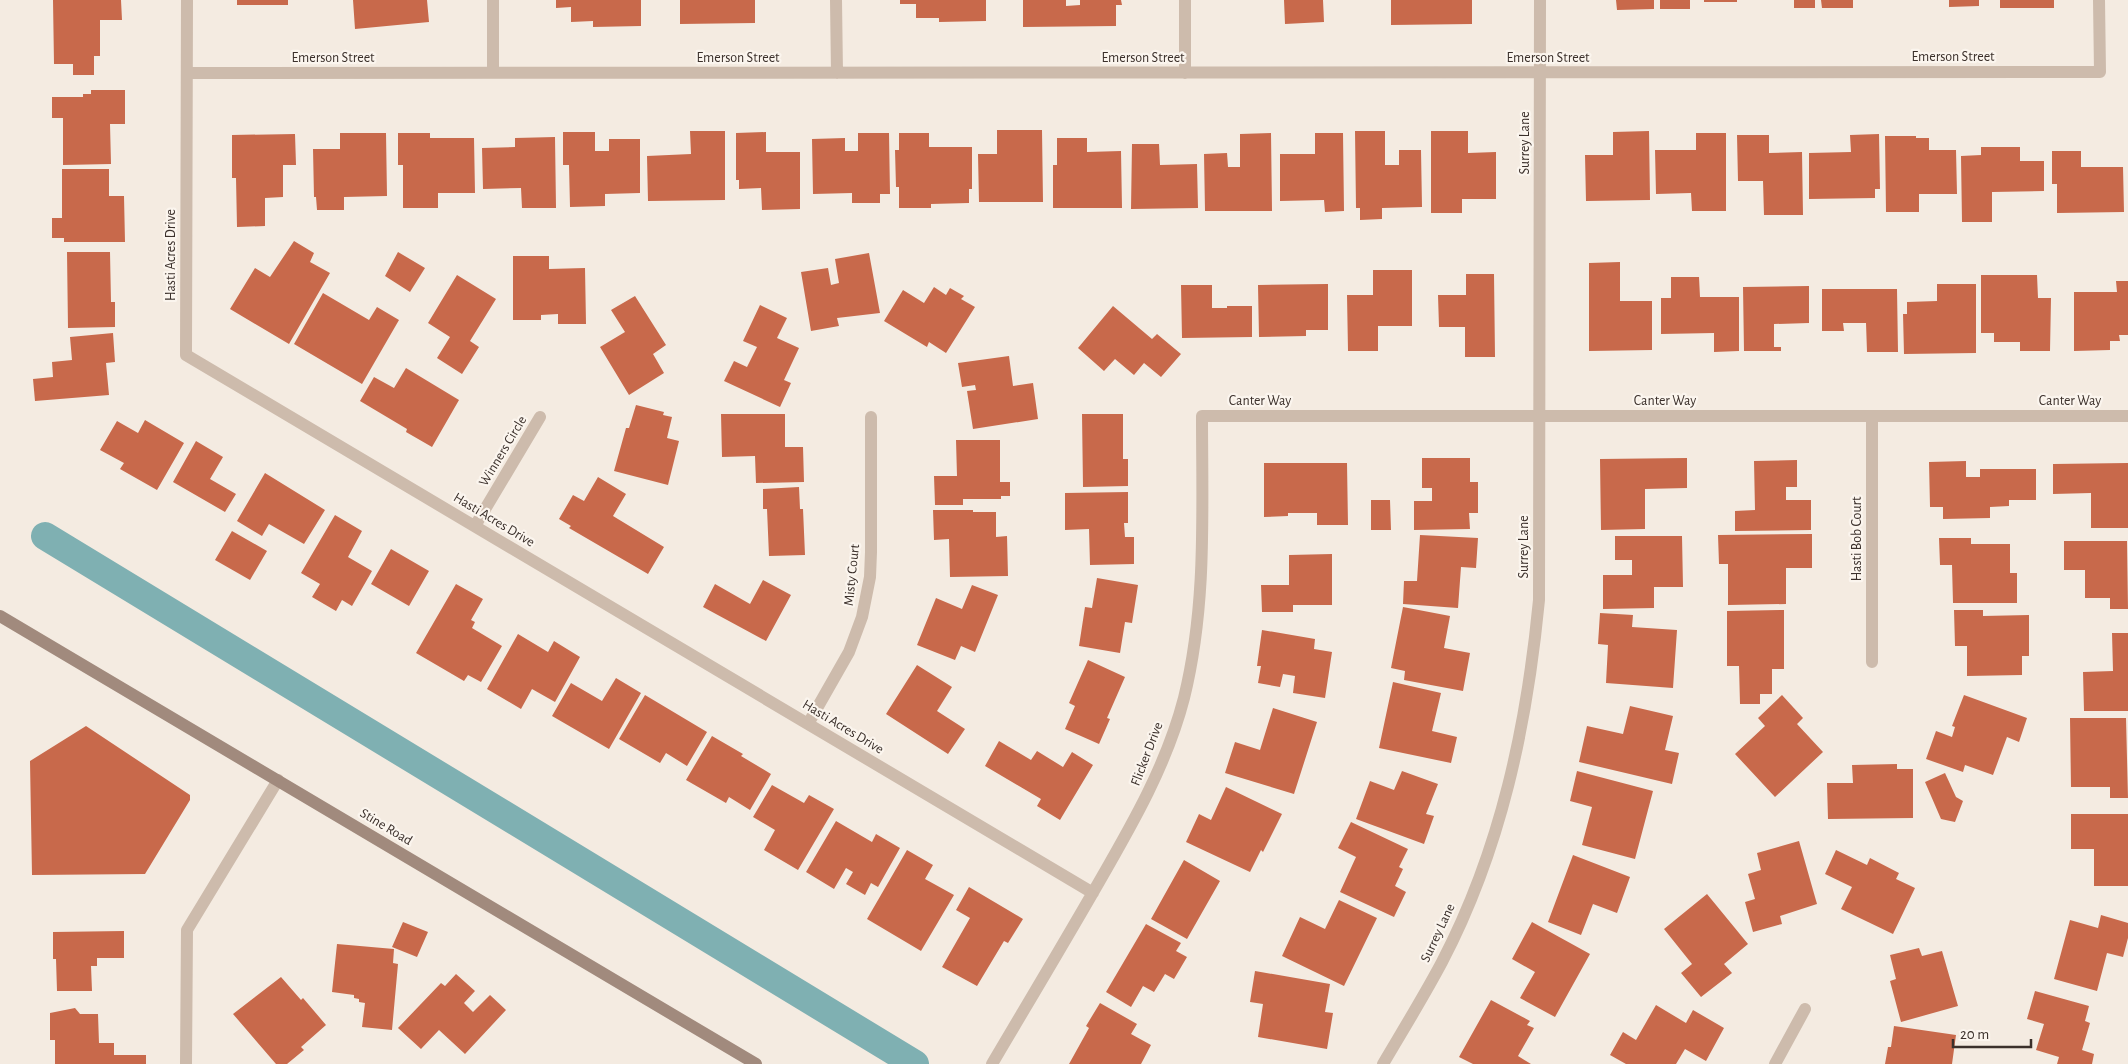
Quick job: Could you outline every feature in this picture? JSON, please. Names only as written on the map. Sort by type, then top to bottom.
[{"type":"street","name":"Hasti Acres Drive","points":[[186,0],[186,355],[1093,893]]},
{"type":"street","points":[[493,0],[494,74]]},
{"type":"street","points":[[836,0],[836,73]]},
{"type":"street","points":[[1185,0],[1185,73]]},
{"type":"street","name":"Surrey Lane","points":[[1383,1064],[1442,961],[1474,890],[1501,816],[1520,740],[1533,663],[1539,600],[1540,0]]},
{"type":"street","name":"Emerson Street","points":[[186,74],[2100,72],[2099,0]]},
{"type":"street","name":"Canter Way","points":[[1202,416],[2128,416]]},
{"type":"street","name":"Flicker Drive","points":[[992,1064],[1141,809],[1165,755],[1184,699],[1196,640],[1202,582],[1202,416]]},
{"type":"street","name":"Hasti Bob Court","points":[[1872,416],[1872,662]]},
{"type":"street","name":"Winners Circle","points":[[475,526],[540,417]]},
{"type":"street","name":"Misty Court","points":[[808,724],[850,652],[862,617],[870,577],[871,417]]},
{"type":"street","name":"Stine Road","points":[[0,616],[756,1064]]},
{"type":"street","points":[[186,1064],[187,930],[278,780]]},
{"type":"street","points":[[1775,1064],[1805,1009]]},
{"type":"building","points":[[53,0],[121,0],[122,20],[100,20],[100,56],[94,56],[94,75],[73,75],[73,64],[54,64]]},
{"type":"building","points":[[237,0],[288,0],[288,5],[237,5]]},
{"type":"building","points":[[353,0],[427,0],[429,22],[355,29]]},
{"type":"building","points":[[556,0],[641,0],[641,26],[593,27],[593,21],[571,22],[571,7],[556,8]]},
{"type":"building","points":[[680,0],[755,0],[755,23],[680,24]]},
{"type":"building","points":[[900,0],[986,0],[986,21],[939,22],[939,18],[916,18],[916,4],[900,4]]},
{"type":"building","points":[[1023,0],[1066,0],[1066,6],[1080,5],[1080,0],[1121,0],[1122,5],[1116,5],[1116,26],[1023,27]]},
{"type":"building","points":[[1284,0],[1323,0],[1324,22],[1285,24]]},
{"type":"building","points":[[1391,0],[1472,0],[1472,24],[1391,25]]},
{"type":"building","points":[[1616,0],[1654,0],[1654,9],[1617,10]]},
{"type":"building","points":[[1660,0],[1690,0],[1690,9],[1660,9]]},
{"type":"building","points":[[1704,0],[1737,0],[1737,2],[1704,2]]},
{"type":"building","points":[[1794,0],[1815,0],[1815,8],[1794,8]]},
{"type":"building","points":[[1821,0],[1853,0],[1853,8],[1822,8]]},
{"type":"building","points":[[1949,0],[1979,0],[1979,6],[1949,7]]},
{"type":"building","points":[[2000,0],[2054,0],[2054,8],[2000,8]]},
{"type":"building","points":[[91,90],[125,90],[125,124],[110,124],[111,164],[63,165],[63,118],[52,118],[52,97],[83,97],[83,94],[91,94]]},
{"type":"building","points":[[997,130],[1042,130],[1043,202],[979,202],[978,154],[997,154]]},
{"type":"building","points":[[690,131],[725,131],[725,200],[648,201],[647,156],[691,154]]},
{"type":"building","points":[[1355,131],[1385,131],[1385,165],[1399,165],[1399,150],[1421,150],[1422,207],[1382,208],[1382,219],[1360,220],[1360,208],[1356,208]]},
{"type":"building","points":[[1431,131],[1468,131],[1468,153],[1496,152],[1496,199],[1462,199],[1462,213],[1431,213]]},
{"type":"building","points":[[1649,131],[1650,200],[1586,201],[1585,155],[1613,155],[1613,132]]},
{"type":"building","points":[[563,132],[595,132],[595,151],[609,151],[609,139],[640,139],[640,193],[605,194],[605,206],[570,207],[569,165],[563,165]]},
{"type":"building","points":[[766,132],[766,152],[800,152],[800,209],[762,210],[761,188],[739,189],[739,180],[736,180],[736,133]]},
{"type":"building","points":[[340,133],[386,133],[387,196],[344,197],[344,210],[317,210],[316,197],[314,197],[313,149],[340,149]]},
{"type":"building","points":[[398,133],[430,133],[430,138],[474,138],[475,193],[438,193],[438,208],[403,208],[403,165],[398,165]]},
{"type":"building","points":[[858,133],[889,133],[890,194],[880,194],[880,203],[852,203],[852,193],[813,194],[812,139],[845,138],[845,151],[858,151]]},
{"type":"building","points":[[899,133],[929,133],[929,147],[972,147],[972,189],[969,189],[969,203],[931,204],[931,208],[899,208],[899,187],[896,187],[895,150],[899,150]]},
{"type":"building","points":[[1271,133],[1272,211],[1205,211],[1204,154],[1227,153],[1228,167],[1240,167],[1240,134]]},
{"type":"building","points":[[1315,133],[1343,133],[1344,211],[1325,212],[1324,200],[1280,201],[1280,154],[1315,154]]},
{"type":"building","points":[[1696,133],[1726,133],[1726,211],[1692,211],[1691,193],[1656,194],[1655,150],[1696,150]]},
{"type":"building","points":[[295,134],[296,165],[283,165],[283,197],[265,198],[265,226],[237,227],[236,178],[232,178],[232,135]]},
{"type":"building","points":[[1879,134],[1880,189],[1875,189],[1875,198],[1809,199],[1809,153],[1851,152],[1850,135]]},
{"type":"building","points":[[1737,135],[1769,135],[1769,153],[1802,152],[1803,215],[1764,215],[1763,181],[1738,181]]},
{"type":"building","points":[[1885,136],[1929,138],[1929,150],[1956,150],[1957,194],[1919,194],[1919,212],[1886,212]]},
{"type":"building","points":[[555,137],[556,208],[522,208],[521,188],[483,189],[482,148],[515,147],[515,138]]},
{"type":"building","points":[[1057,138],[1087,138],[1087,152],[1121,151],[1122,208],[1053,208],[1053,165],[1057,165]]},
{"type":"building","points":[[1132,144],[1159,144],[1160,165],[1197,164],[1198,208],[1131,209]]},
{"type":"building","points":[[1981,147],[2020,147],[2020,161],[2044,161],[2044,191],[1992,192],[1992,222],[1962,222],[1961,156],[1981,155]]},
{"type":"building","points":[[2052,151],[2081,151],[2081,167],[2123,167],[2124,212],[2057,213],[2057,184],[2052,184]]},
{"type":"building","points":[[62,169],[109,169],[109,196],[124,196],[125,242],[64,242],[64,238],[52,238],[52,218],[62,218]]},
{"type":"building","points":[[294,241],[314,253],[310,262],[330,273],[289,344],[230,309],[255,268],[270,277]]},
{"type":"building","points":[[67,252],[110,252],[111,302],[115,302],[115,327],[68,328]]},
{"type":"building","points":[[398,252],[425,268],[410,292],[385,276]]},
{"type":"building","points":[[869,253],[880,313],[837,318],[839,326],[811,331],[801,272],[828,268],[831,285],[839,283],[835,259]]},
{"type":"building","points":[[513,256],[549,256],[549,269],[585,268],[586,324],[558,324],[558,314],[541,315],[541,320],[513,320]]},
{"type":"building","points":[[1620,262],[1620,301],[1652,301],[1652,350],[1589,351],[1589,263]]},
{"type":"building","points":[[1373,270],[1412,270],[1412,326],[1378,326],[1378,351],[1348,351],[1347,295],[1373,295]]},
{"type":"building","points":[[1466,274],[1494,274],[1495,357],[1465,357],[1465,327],[1439,327],[1438,295],[1466,295]]},
{"type":"building","points":[[457,275],[496,299],[470,341],[479,347],[462,374],[437,358],[450,337],[428,323]]},
{"type":"building","points":[[1981,275],[2037,275],[2038,298],[2051,298],[2050,351],[2020,351],[2020,342],[1994,342],[1994,333],[1981,333]]},
{"type":"building","points":[[1671,277],[1699,277],[1700,297],[1739,297],[1739,351],[1714,352],[1714,333],[1661,334],[1661,298],[1671,298]]},
{"type":"building","points":[[2116,281],[2128,281],[2128,335],[2119,335],[2120,341],[2110,341],[2110,350],[2074,351],[2074,292],[2117,292]]},
{"type":"building","points":[[1328,284],[1328,330],[1306,330],[1306,336],[1259,337],[1258,285]]},
{"type":"building","points":[[1937,284],[1976,284],[1976,353],[1904,354],[1903,314],[1907,314],[1907,302],[1937,301]]},
{"type":"building","points":[[1181,285],[1212,285],[1212,308],[1252,306],[1252,337],[1182,338]]},
{"type":"building","points":[[1809,286],[1809,323],[1774,324],[1774,347],[1781,347],[1781,351],[1744,351],[1743,287]]},
{"type":"building","points":[[934,287],[946,295],[950,288],[964,296],[961,299],[975,307],[946,353],[929,342],[927,347],[884,321],[903,290],[924,303]]},
{"type":"building","points":[[1822,289],[1897,289],[1898,352],[1867,352],[1866,323],[1843,323],[1844,331],[1822,331]]},
{"type":"building","points":[[323,293],[369,320],[377,307],[399,320],[362,384],[294,344]]},
{"type":"building","points":[[635,296],[666,345],[653,354],[664,373],[629,395],[600,347],[625,332],[611,310]]},
{"type":"building","points":[[760,305],[787,318],[777,338],[799,348],[784,380],[791,383],[780,407],[724,381],[734,361],[747,367],[757,347],[743,341]]},
{"type":"building","points":[[1113,306],[1152,339],[1157,334],[1181,354],[1161,377],[1144,363],[1134,375],[1115,359],[1104,371],[1078,348]]},
{"type":"building","points":[[113,333],[115,362],[106,363],[109,395],[35,401],[33,379],[53,377],[52,362],[72,360],[70,337]]},
{"type":"building","points":[[1009,356],[1013,386],[1033,383],[1038,419],[973,429],[967,391],[976,390],[975,385],[962,387],[958,363]]},
{"type":"building","points":[[406,368],[459,400],[432,447],[406,432],[407,429],[360,401],[374,377],[394,388]]},
{"type":"building","points":[[636,405],[664,412],[663,415],[672,417],[667,438],[679,441],[668,485],[614,471],[626,428],[629,428]]},
{"type":"building","points":[[721,414],[785,414],[785,447],[803,447],[804,482],[756,483],[755,456],[722,457]]},
{"type":"building","points":[[1082,414],[1123,414],[1123,459],[1128,459],[1128,486],[1083,487]]},
{"type":"building","points":[[145,420],[184,443],[157,490],[120,469],[124,463],[100,450],[117,421],[138,433]]},
{"type":"building","points":[[956,440],[1000,440],[1000,482],[1010,482],[1010,496],[1001,496],[1001,499],[963,499],[963,505],[935,505],[934,476],[957,476]]},
{"type":"building","points":[[196,441],[223,457],[210,479],[236,494],[225,512],[173,482]]},
{"type":"building","points":[[1422,458],[1470,458],[1470,482],[1478,482],[1478,513],[1469,513],[1470,529],[1414,530],[1414,501],[1432,501],[1432,488],[1422,488]]},
{"type":"building","points":[[1687,458],[1687,488],[1645,489],[1645,529],[1601,530],[1600,459]]},
{"type":"building","points":[[1797,460],[1797,487],[1786,487],[1786,500],[1811,500],[1811,530],[1735,531],[1735,511],[1755,510],[1754,461]]},
{"type":"building","points":[[1966,461],[1966,477],[1980,477],[1980,469],[2036,469],[2036,500],[2009,500],[2009,506],[1990,507],[1990,518],[1943,519],[1943,507],[1930,507],[1929,462]]},
{"type":"building","points":[[1264,463],[1347,463],[1348,525],[1317,525],[1317,513],[1288,513],[1288,516],[1264,517]]},
{"type":"building","points":[[2128,463],[2128,528],[2091,528],[2091,493],[2053,494],[2053,464]]},
{"type":"building","points":[[265,473],[325,510],[304,544],[269,524],[262,536],[237,521]]},
{"type":"building","points":[[598,477],[626,494],[613,516],[664,547],[648,574],[569,528],[571,526],[559,519],[573,495],[584,501]]},
{"type":"building","points":[[799,487],[800,509],[803,509],[805,555],[769,556],[767,509],[763,509],[763,489]]},
{"type":"building","points":[[1128,492],[1128,523],[1124,523],[1125,537],[1134,537],[1134,564],[1090,565],[1089,529],[1065,530],[1065,493]]},
{"type":"building","points":[[1371,500],[1390,500],[1391,530],[1371,530]]},
{"type":"building","points":[[933,510],[996,512],[996,537],[1007,536],[1008,576],[950,577],[949,539],[934,540]]},
{"type":"building","points":[[335,515],[362,531],[348,557],[372,571],[352,606],[342,600],[336,611],[312,597],[320,584],[301,573]]},
{"type":"building","points":[[232,531],[267,551],[250,580],[215,560]]},
{"type":"building","points":[[1812,534],[1812,568],[1786,568],[1786,604],[1728,605],[1728,564],[1719,564],[1718,535]]},
{"type":"building","points":[[1420,535],[1478,538],[1476,568],[1461,567],[1458,608],[1403,604],[1404,581],[1417,581]]},
{"type":"building","points":[[1615,536],[1682,536],[1683,587],[1654,587],[1654,608],[1603,609],[1603,575],[1632,575],[1632,560],[1615,560]]},
{"type":"building","points":[[1939,538],[1971,538],[1971,544],[2010,544],[2010,573],[2017,573],[2017,603],[1953,603],[1952,565],[1940,565]]},
{"type":"building","points":[[2064,541],[2127,541],[2128,609],[2110,609],[2110,598],[2085,598],[2085,570],[2064,570]]},
{"type":"building","points":[[391,549],[429,571],[409,606],[371,584]]},
{"type":"building","points":[[1332,554],[1332,605],[1293,605],[1293,612],[1262,612],[1261,585],[1289,585],[1289,555]]},
{"type":"building","points":[[1097,578],[1138,585],[1132,623],[1125,622],[1120,653],[1079,646],[1085,607],[1092,608]]},
{"type":"building","points":[[763,580],[791,595],[766,641],[703,607],[715,584],[750,604]]},
{"type":"building","points":[[456,584],[483,599],[471,620],[475,622],[472,628],[502,646],[481,682],[468,675],[464,681],[416,653]]},
{"type":"building","points":[[972,585],[998,595],[975,652],[961,646],[955,660],[917,645],[936,598],[962,609]]},
{"type":"building","points":[[1403,607],[1450,616],[1444,648],[1470,653],[1463,691],[1404,680],[1405,671],[1391,668]]},
{"type":"building","points":[[1784,610],[1784,669],[1772,669],[1772,694],[1760,694],[1760,704],[1740,704],[1739,666],[1727,666],[1727,611]]},
{"type":"building","points":[[1954,610],[1983,610],[1983,616],[2029,615],[2029,656],[2022,656],[2022,675],[1967,676],[1967,646],[1955,646]]},
{"type":"building","points":[[1600,613],[1633,615],[1632,627],[1677,630],[1673,688],[1606,683],[1608,645],[1598,644]]},
{"type":"building","points":[[1262,630],[1315,639],[1314,649],[1332,652],[1325,698],[1293,693],[1295,676],[1283,674],[1280,687],[1258,683],[1261,666],[1257,666]]},
{"type":"building","points":[[2112,633],[2128,633],[2128,711],[2084,711],[2083,672],[2113,671]]},
{"type":"building","points":[[518,634],[548,652],[554,641],[580,657],[555,702],[532,689],[521,709],[487,689]]},
{"type":"building","points":[[1088,660],[1125,677],[1107,718],[1110,719],[1099,744],[1065,729],[1075,706],[1069,703]]},
{"type":"building","points":[[917,665],[952,687],[937,711],[965,729],[948,754],[886,714]]},
{"type":"building","points":[[616,678],[641,693],[609,749],[552,716],[571,683],[602,701]]},
{"type":"building","points":[[1393,682],[1441,693],[1432,731],[1457,737],[1451,763],[1379,748]]},
{"type":"building","points":[[645,695],[707,732],[687,766],[666,753],[660,763],[619,739]]},
{"type":"building","points":[[1782,695],[1803,718],[1797,724],[1823,752],[1775,797],[1735,754],[1765,726],[1758,718]]},
{"type":"building","points":[[1964,695],[2027,718],[2019,742],[2007,737],[1993,775],[1965,765],[1963,772],[1926,759],[1936,731],[1952,737],[1955,727],[1952,726]]},
{"type":"building","points":[[1630,706],[1673,716],[1665,750],[1679,753],[1672,784],[1579,762],[1587,726],[1623,734]]},
{"type":"building","points":[[1273,708],[1317,722],[1294,794],[1225,773],[1235,742],[1260,750]]},
{"type":"building","points":[[2070,718],[2126,718],[2128,798],[2110,798],[2110,787],[2071,787]]},
{"type":"building","points":[[86,726],[190,795],[190,800],[145,874],[32,875],[30,761]]},
{"type":"building","points":[[712,736],[743,754],[741,756],[771,774],[750,810],[729,797],[726,803],[686,780]]},
{"type":"building","points":[[999,741],[1031,760],[1037,751],[1063,767],[1072,752],[1093,765],[1060,820],[1037,806],[1041,799],[985,766]]},
{"type":"building","points":[[1897,764],[1897,769],[1913,769],[1913,818],[1828,819],[1827,783],[1853,783],[1852,765]]},
{"type":"building","points":[[1402,771],[1438,784],[1426,814],[1434,816],[1424,844],[1356,819],[1370,781],[1394,790]]},
{"type":"building","points":[[1577,771],[1653,791],[1635,859],[1582,845],[1592,807],[1570,801]]},
{"type":"building","points":[[1945,773],[1956,797],[1963,801],[1955,822],[1941,819],[1925,782]]},
{"type":"building","points":[[772,785],[804,803],[809,795],[834,809],[798,870],[764,850],[775,830],[753,817]]},
{"type":"building","points":[[1226,787],[1282,814],[1263,852],[1261,850],[1250,872],[1186,842],[1199,814],[1211,820]]},
{"type":"building","points":[[2071,814],[2128,814],[2128,886],[2094,886],[2094,849],[2071,849]]},
{"type":"building","points":[[836,821],[872,842],[876,834],[900,848],[878,887],[871,883],[865,895],[846,884],[853,872],[846,868],[834,889],[806,872]]},
{"type":"building","points":[[1351,822],[1408,849],[1399,867],[1403,869],[1395,886],[1406,892],[1394,917],[1340,892],[1356,857],[1338,848]]},
{"type":"building","points":[[1799,841],[1817,904],[1780,916],[1782,924],[1753,932],[1745,902],[1755,899],[1748,874],[1761,870],[1757,853]]},
{"type":"building","points":[[907,850],[933,865],[925,879],[954,895],[921,951],[867,919]]},
{"type":"building","points":[[1836,850],[1867,865],[1870,858],[1899,873],[1896,879],[1915,888],[1893,934],[1841,909],[1852,887],[1825,874]]},
{"type":"building","points":[[1573,855],[1630,877],[1617,913],[1593,904],[1581,935],[1548,922]]},
{"type":"building","points":[[1184,860],[1220,881],[1187,939],[1151,919]]},
{"type":"building","points":[[969,887],[1023,919],[1008,943],[1004,941],[977,986],[942,967],[970,918],[956,910]]},
{"type":"building","points":[[1707,894],[1748,944],[1724,964],[1732,973],[1701,997],[1681,973],[1692,964],[1664,929]]},
{"type":"building","points":[[1339,900],[1377,918],[1344,986],[1282,956],[1300,917],[1325,929]]},
{"type":"building","points":[[2101,915],[2128,923],[2128,938],[2123,957],[2107,953],[2097,991],[2054,979],[2070,920],[2098,928]]},
{"type":"building","points":[[403,922],[428,932],[417,957],[392,947]]},
{"type":"building","points":[[1532,922],[1590,954],[1555,1017],[1520,998],[1535,972],[1512,959]]},
{"type":"building","points":[[1146,924],[1181,943],[1176,951],[1187,957],[1174,979],[1165,974],[1154,992],[1143,986],[1131,1007],[1106,992]]},
{"type":"building","points":[[124,931],[124,958],[97,958],[97,966],[91,966],[92,991],[57,991],[56,959],[53,959],[53,932]]},
{"type":"building","points":[[337,944],[394,949],[393,963],[398,964],[392,1030],[362,1027],[365,1003],[359,1002],[359,999],[354,998],[354,995],[332,992]]},
{"type":"building","points":[[1919,948],[1922,956],[1942,951],[1958,1006],[1901,1022],[1890,981],[1896,979],[1890,955]]},
{"type":"building","points":[[1255,971],[1330,984],[1325,1012],[1333,1013],[1327,1049],[1258,1037],[1263,1004],[1250,1002]]},
{"type":"building","points":[[456,974],[475,991],[464,1003],[473,1012],[490,995],[506,1010],[465,1054],[439,1030],[421,1049],[398,1028],[441,983],[445,986]]},
{"type":"building","points":[[281,977],[301,1000],[303,998],[326,1025],[301,1047],[304,1050],[287,1064],[276,1064],[233,1014]]},
{"type":"building","points":[[2035,991],[2089,1006],[2085,1021],[2090,1023],[2082,1050],[2094,1054],[2092,1064],[2057,1064],[2059,1057],[2036,1050],[2044,1024],[2027,1019]]},
{"type":"building","points":[[1491,1000],[1530,1021],[1527,1025],[1534,1028],[1518,1056],[1531,1064],[1473,1064],[1459,1057]]},
{"type":"building","points":[[1100,1003],[1137,1024],[1131,1034],[1151,1045],[1141,1064],[1069,1064],[1089,1028],[1086,1026]]},
{"type":"building","points":[[1656,1005],[1686,1023],[1693,1010],[1724,1028],[1706,1061],[1685,1049],[1676,1064],[1626,1064],[1610,1055],[1623,1032],[1636,1040]]},
{"type":"building","points":[[75,1008],[80,1014],[98,1014],[99,1043],[114,1043],[114,1055],[146,1055],[146,1064],[55,1064],[55,1040],[50,1040],[50,1013]]},
{"type":"building","points":[[1894,1026],[1956,1035],[1952,1064],[1885,1064],[1888,1047],[1891,1047]]},
{"type":"waterway","points":[[45,536],[915,1064]]}]
